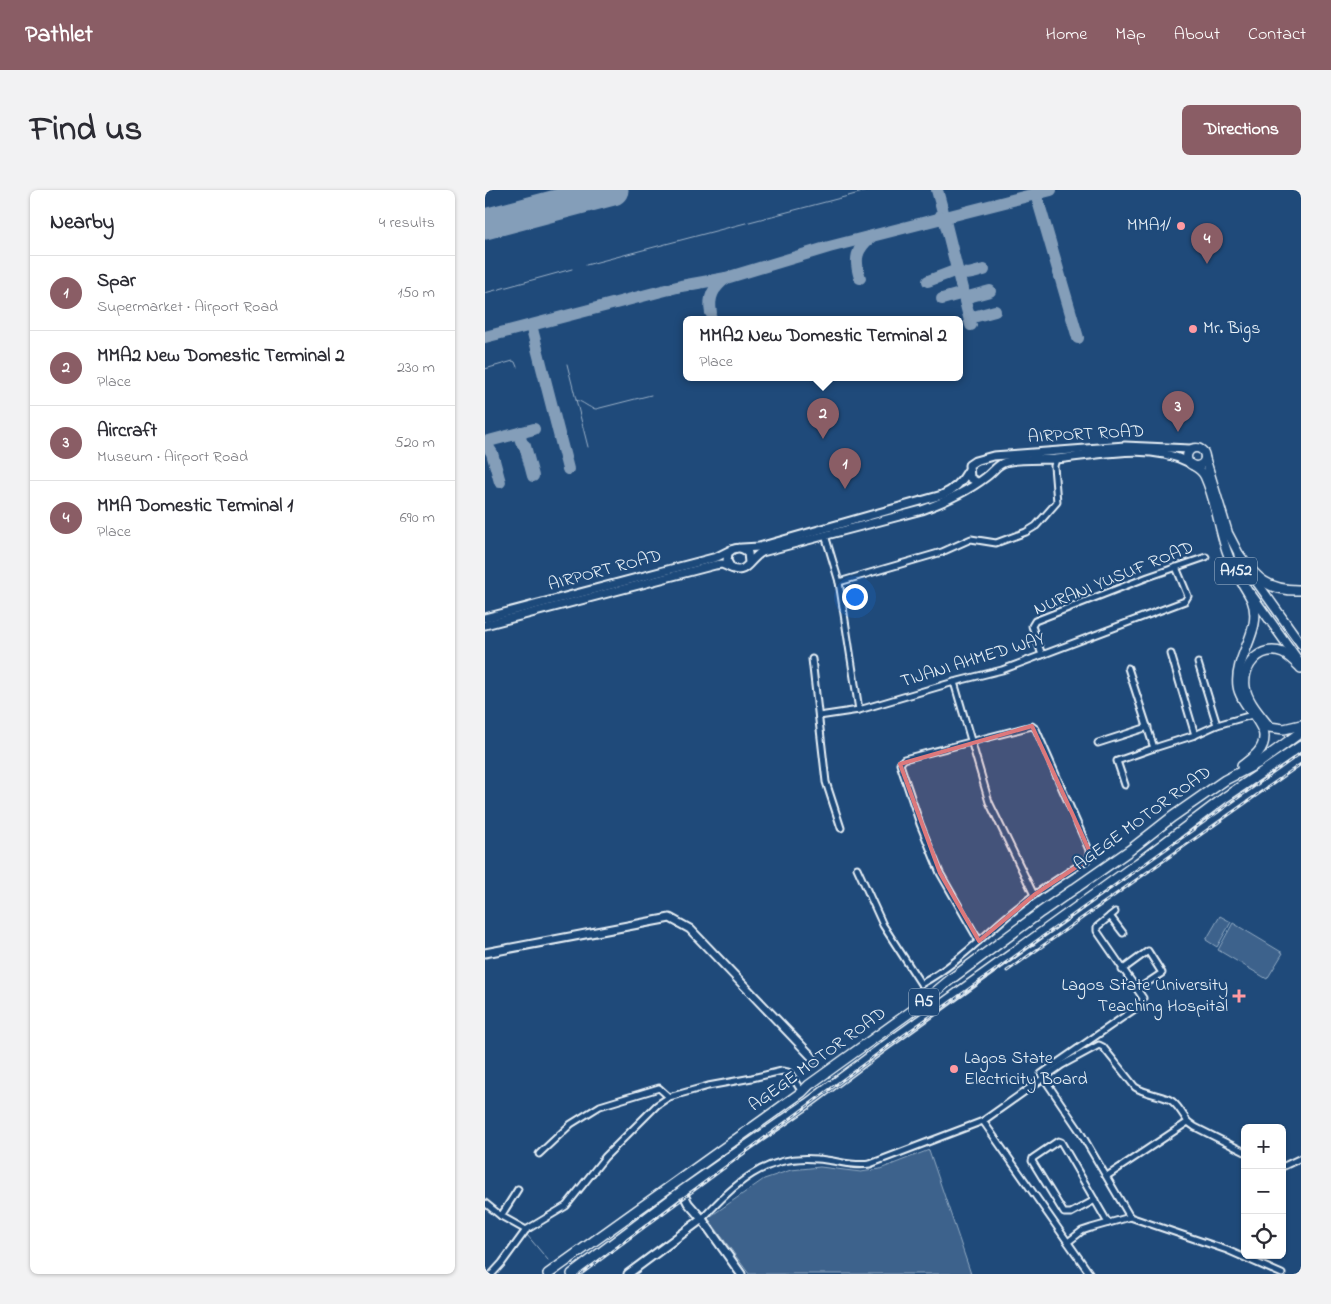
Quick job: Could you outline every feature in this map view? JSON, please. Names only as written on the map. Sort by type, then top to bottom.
[{"type":"highway","points":[[1239,555],[1255,576],[1265,583],[1301,590]]},
{"type":"highway","points":[[1237,573],[1252,601],[1255,625],[1242,659],[1238,687],[1252,715],[1267,729],[1284,729],[1301,725]]},
{"type":"highway","points":[[1280,747],[1267,729],[1245,689],[1245,675],[1250,663],[1259,654],[1271,651],[1283,653],[1301,666]]},
{"type":"highway","points":[[1225,780],[1260,752],[1267,729]]},
{"type":"highway","name":"AGEGE MOTOR ROAD","points":[[548,1274],[802,1092],[1041,912],[1130,850],[1172,817],[1225,780],[1260,762],[1301,732]]},
{"type":"highway","name":"AGEGE MOTOR ROAD","points":[[572,1274],[1224,798],[1301,746]]},
{"type":"highway","points":[[951,979],[960,991]]},
{"type":"main road","name":"AIRPORT ROAD","points":[[983,458],[1125,446],[1190,449]]},
{"type":"main road","points":[[1199,448],[1204,452],[1205,457],[1202,464],[1191,464],[1186,454],[1190,449],[1199,448]]},
{"type":"main road","name":"AIRPORT ROAD","points":[[992,471],[1007,462],[1123,452],[1147,452],[1173,456],[1191,464]]},
{"type":"main road","name":"A152","points":[[1205,457],[1228,533],[1239,555],[1301,644]]},
{"type":"main road","points":[[983,458],[990,462],[992,471],[985,478],[952,497],[922,510],[762,552],[753,557],[747,567],[739,571],[728,565],[727,557],[731,550],[735,548],[759,547],[942,495],[951,491],[959,484],[968,471],[969,465],[983,458]]},
{"type":"main road","name":"A152","points":[[1191,464],[1205,478],[1223,540],[1237,573],[1301,666]]},
{"type":"main road","points":[[968,471],[970,478],[977,482]]},
{"type":"main road","points":[[742,548],[748,553],[749,563]]},
{"type":"main road","name":"AIRPORT ROAD","points":[[485,618],[708,560],[731,550]]},
{"type":"main road","name":"AIRPORT ROAD","points":[[485,625],[715,564],[731,568]]},
{"type":"main road","points":[[485,953],[670,918],[690,929],[815,1060]]},
{"type":"main road","points":[[682,1192],[688,1203],[702,1219],[741,1274]]},
{"type":"main road","points":[[628,1274],[702,1219]]},
{"type":"street","points":[[839,582],[942,552],[971,539],[996,543],[1026,532],[1035,526],[1057,502],[1054,466],[1056,459]]},
{"type":"street","points":[[825,535],[839,582],[859,710]]},
{"type":"street","name":"NURANI YUSUF ROAD","points":[[1042,655],[1032,626],[1035,621],[1206,557]]},
{"type":"street","name":"TIJANI AHMED WAY","points":[[819,716],[859,710],[1002,670],[1187,599],[1188,596],[1176,567]]},
{"type":"street","points":[[1171,654],[1195,735]]},
{"type":"street","points":[[812,659],[826,782],[841,828]]},
{"type":"street","points":[[1198,663],[1217,726]]},
{"type":"street","points":[[1128,668],[1155,748]]},
{"type":"street","points":[[954,682],[989,802],[1034,895]]},
{"type":"street","points":[[1125,785],[1117,761],[1252,715]]},
{"type":"street","points":[[857,868],[883,925],[921,984],[941,973],[979,942],[1006,917],[1034,895],[1087,860],[1089,850],[1036,729],[1032,726],[904,759],[900,764],[920,824],[940,874],[979,942]]},
{"type":"street","points":[[1098,742],[1148,727]]},
{"type":"street","points":[[1115,912],[1097,927],[1097,931],[1122,970],[1138,989],[1143,998],[1142,1004],[1041,1074],[1079,1130],[1130,1217]]},
{"type":"street","points":[[1110,916],[1123,933]]},
{"type":"street","points":[[1122,970],[1148,951],[1162,973],[1138,989]]},
{"type":"street","points":[[702,1219],[730,1189],[768,1164],[809,1158],[855,1166],[871,1164],[983,1121],[1043,1078],[1077,1056],[1099,1045],[1103,1047],[1135,1087],[1141,1091],[1169,1099],[1195,1128],[1241,1150]]},
{"type":"street","points":[[491,1274],[502,1263],[525,1230],[566,1206],[605,1157],[657,1105],[669,1097],[708,1086],[782,1071],[788,1072],[791,1075],[802,1092]]},
{"type":"street","points":[[539,1154],[571,1124],[600,1106],[659,1088],[669,1097]]},
{"type":"street","points":[[983,1121],[1090,1274]]},
{"type":"street","points":[[1107,1176],[1188,1122]]},
{"type":"street","points":[[1095,1200],[1071,1213],[1064,1213],[1032,1161],[1033,1158],[1058,1141],[1061,1142],[1095,1200],[1108,1223]]},
{"type":"street","points":[[1286,1165],[1301,1158]]},
{"type":"street","points":[[501,1216],[518,1189]]},
{"type":"street","points":[[485,1203],[501,1216],[525,1230]]},
{"type":"street","points":[[1069,1242],[1082,1232],[1130,1217],[1227,1250],[1282,1274]]},
{"type":"highlighted area","points":[[1032,726],[1089,850],[1087,860],[1034,895],[979,941],[940,873],[900,764]]},
{"type":"shaded area","points":[[1220,916],[1231,922],[1217,947],[1206,940]]},
{"type":"shaded area","points":[[1233,923],[1283,953],[1267,979],[1218,950]]},
{"type":"shaded area","points":[[929,1150],[971,1274],[749,1274],[708,1218],[764,1179],[791,1170],[820,1167],[861,1172],[880,1169]]},
{"type":"waterway","points":[[586,265],[871,190]]},
{"type":"waterway","points":[[485,293],[572,269]]},
{"type":"waterway","points":[[485,369],[513,361],[517,367]]},
{"type":"waterway","points":[[567,364],[588,447]]},
{"type":"waterway","points":[[576,400],[596,409],[651,395]]},
{"type":"waterway","points":[[485,1207],[492,1212]]},
{"type":"waterway","points":[[527,1235],[548,1260]]},
{"type":"taxiway","points":[[937,190],[943,212],[939,219]]},
{"type":"taxiway","points":[[485,337],[681,286],[726,278],[829,247],[1051,190]]},
{"type":"taxiway","points":[[1036,194],[1078,338]]},
{"type":"taxiway","points":[[944,217],[971,325]]},
{"type":"taxiway","points":[[860,278],[857,265],[859,250],[871,237]]},
{"type":"taxiway","points":[[928,281],[957,270]]},
{"type":"taxiway","points":[[957,271],[967,274],[984,270]]},
{"type":"taxiway","points":[[711,313],[710,302],[713,293],[726,278]]},
{"type":"taxiway","points":[[942,299],[960,294],[962,290]]},
{"type":"taxiway","points":[[964,295],[968,297],[990,291]]},
{"type":"taxiway","points":[[969,315],[973,317],[995,311]]},
{"type":"taxiway","points":[[531,325],[568,469]]},
{"type":"taxiway","points":[[485,442],[534,429]]},
{"type":"taxiway","points":[[521,432],[521,440],[525,446],[533,476]]},
{"type":"taxiway","points":[[489,441],[488,447],[492,453],[500,482]]},
{"type":"runway","points":[[485,224],[613,190]]},
{"type":"railway","points":[[581,1274],[883,1050],[1301,753]]},
{"type":"railway","points":[[1007,971],[1301,764]]},
{"type":"place","name":"MMA1/","points":[[1181,226]]},
{"type":"place","name":"MMA Domestic Terminal 1","points":[[1207,264]]},
{"type":"place","name":"Mr. Bigs","points":[[1193,329]]},
{"type":"place","name":"Aircraft","points":[[1178,432]]},
{"type":"place","name":"MMA2 New Domestic Terminal 2","points":[[823,439]]},
{"type":"place","name":"Spar","points":[[845,489]]},
{"type":"place","name":"Lagos State University Teaching Hospital","points":[[1239,996]]},
{"type":"place","name":"Lagos State Electricity Board","points":[[954,1069]]}]
